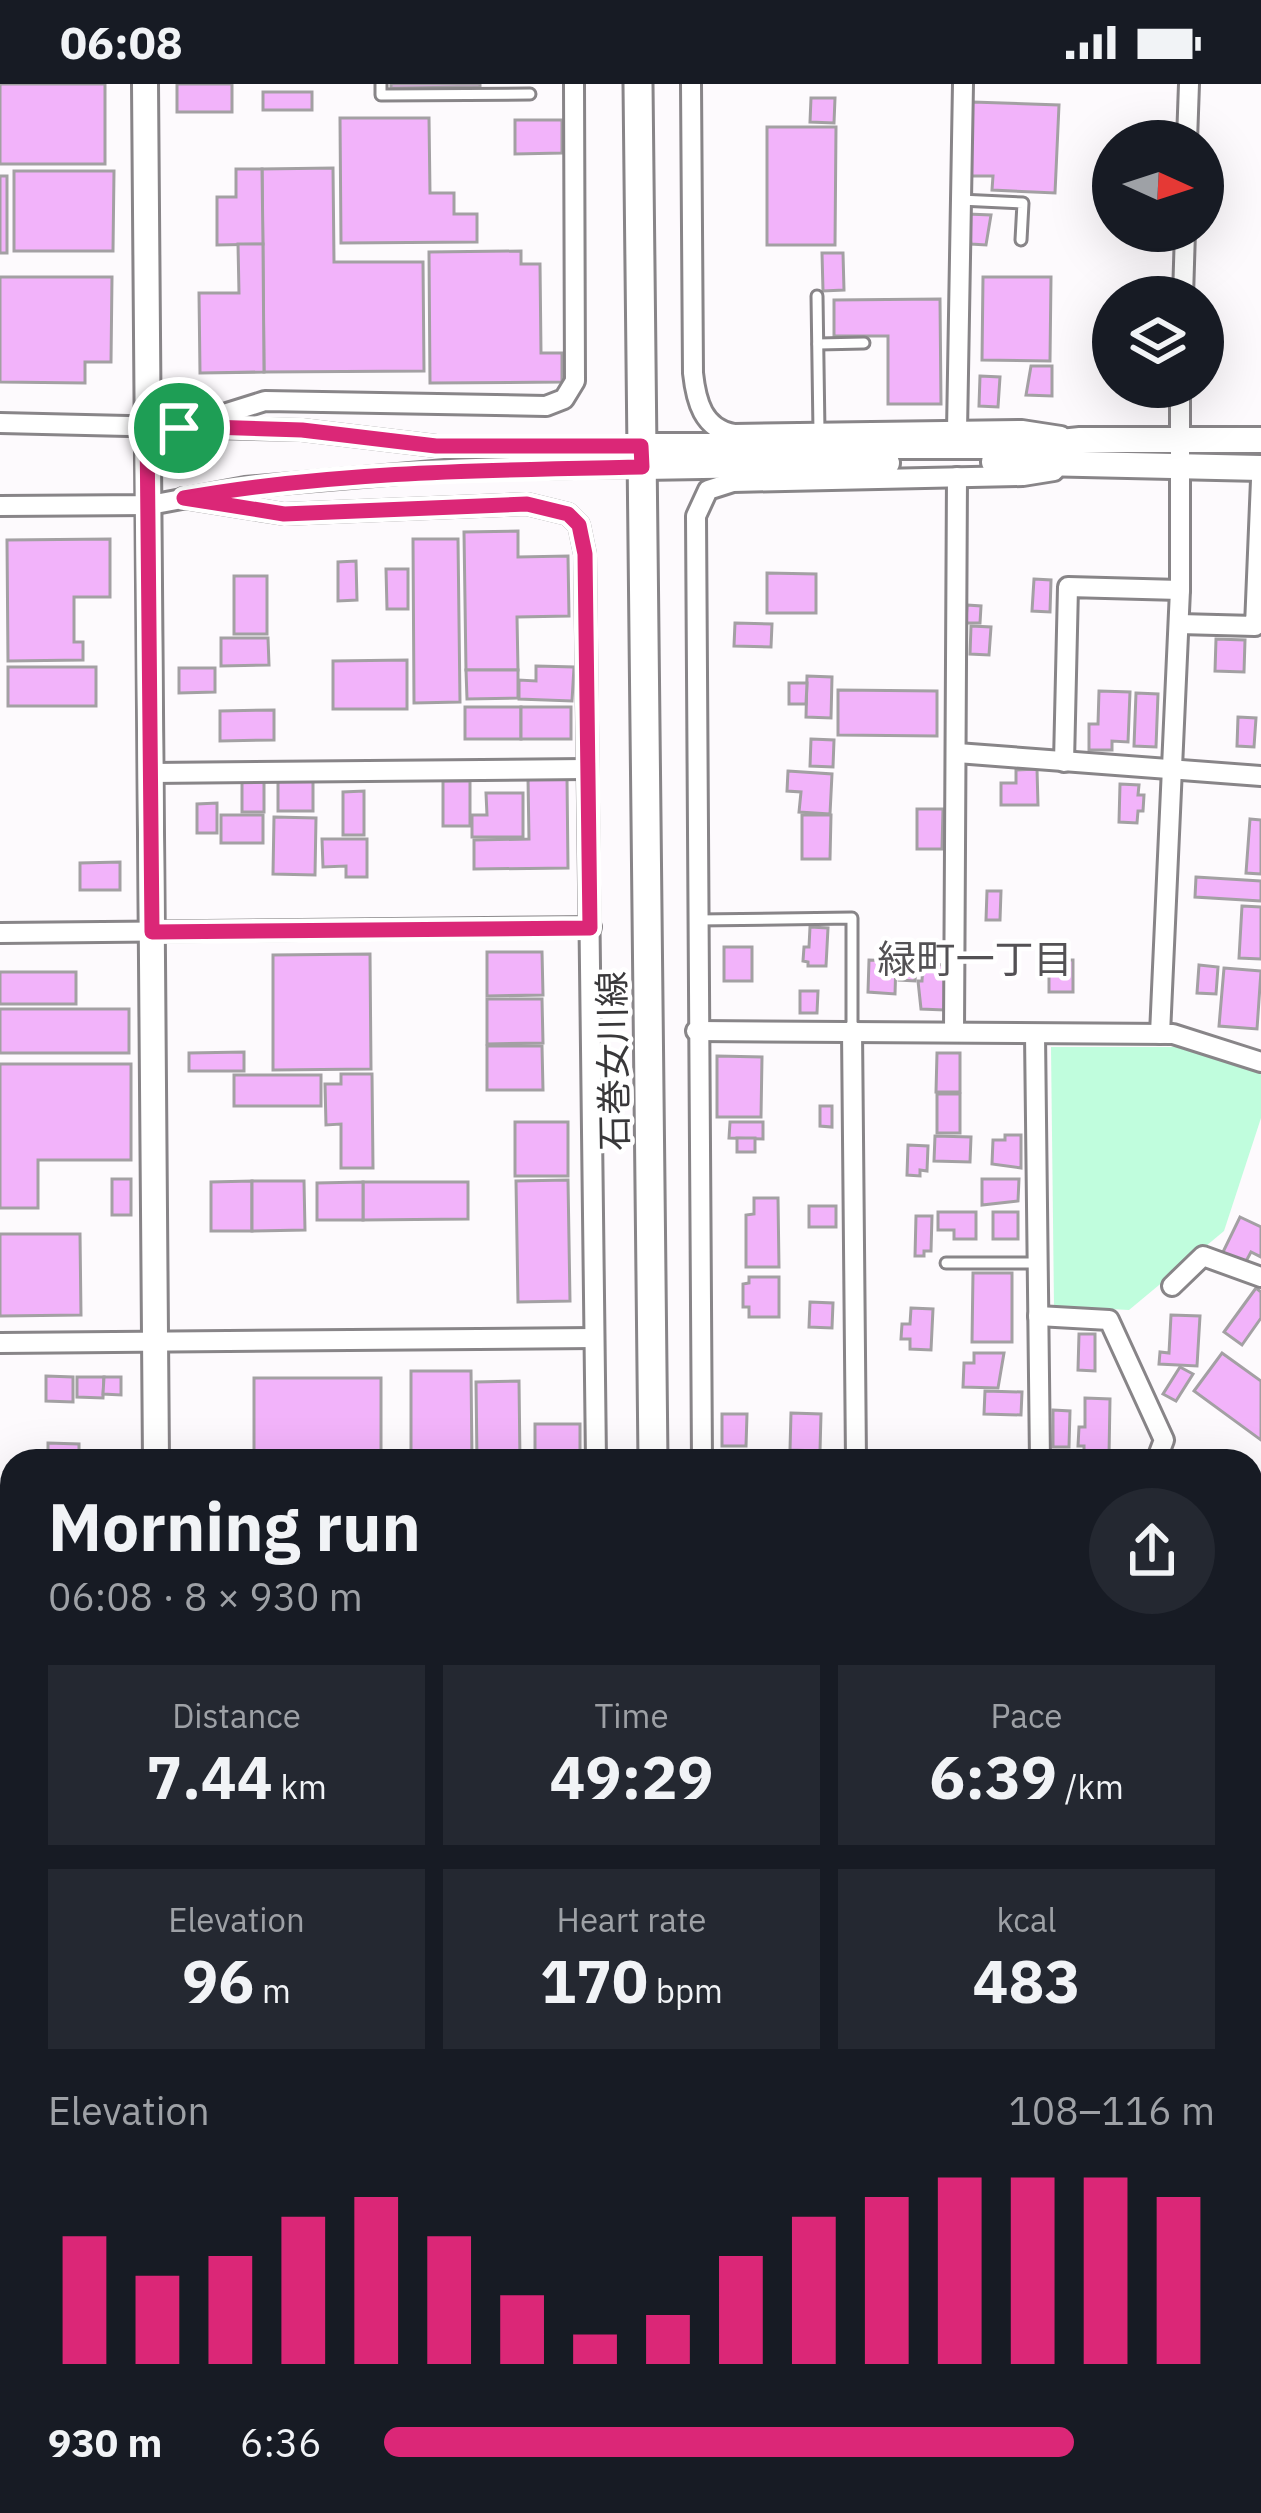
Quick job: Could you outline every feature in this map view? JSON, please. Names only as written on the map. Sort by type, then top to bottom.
[{"type":"main road","name":"石巻女川線","points":[[638,84],[653,1449]]},
{"type":"street","points":[[145,84],[156,1449]]},
{"type":"street","points":[[179,428],[265,401],[546,406],[564,399],[575,380],[574,84]]},
{"type":"street","points":[[691,84],[692,373],[706,418],[724,432],[1022,430],[1080,440]]},
{"type":"street","points":[[957,431],[963,84]]},
{"type":"street","points":[[1188,120],[1189,84]]},
{"type":"street","points":[[1160,1034],[1175,769],[1179,408]]},
{"type":"street","points":[[0,423],[302,430],[436,446],[641,457],[1261,468]]},
{"type":"street","points":[[0,506],[150,505],[245,487],[641,457],[1023,446],[1080,440],[1261,440]]},
{"type":"street","points":[[701,1449],[695,516],[708,490],[720,484],[1022,476],[1082,466]]},
{"type":"street","points":[[954,1032],[957,477]]},
{"type":"street","points":[[1179,624],[1255,626],[1261,480]]},
{"type":"street","points":[[184,498],[284,514],[527,504],[568,514],[579,525],[585,554],[596,1449]]},
{"type":"street","points":[[1064,762],[1068,586],[1180,590]]},
{"type":"street","points":[[957,753],[1261,776]]},
{"type":"street","points":[[151,773],[586,769]]},
{"type":"street","points":[[0,933],[590,928]]},
{"type":"street","points":[[852,1030],[855,1449]]},
{"type":"street","points":[[696,1031],[1173,1034],[1261,1062]]},
{"type":"street","points":[[1035,1034],[1040,1449]]},
{"type":"street","points":[[1172,1286],[1203,1256],[1261,1277]]},
{"type":"street","points":[[1039,1316],[1109,1320],[1164,1440],[1161,1449]]},
{"type":"street","points":[[0,1343],[594,1338]]},
{"type":"lane","points":[[380,84],[381,95],[530,94]]},
{"type":"lane","points":[[960,200],[1022,203],[1021,240]]},
{"type":"lane","points":[[817,296],[819,432]]},
{"type":"lane","points":[[818,344],[864,343]]},
{"type":"lane","points":[[697,920],[852,918],[852,1030]]},
{"type":"lane","points":[[946,1263],[1038,1263]]},
{"type":"green space","points":[[1051,1047],[1192,1047],[1261,1073],[1261,1118],[1224,1231],[1129,1310],[1054,1306]]},
{"type":"building","points":[[0,84],[105,84],[105,164],[0,164]]},
{"type":"building","points":[[177,84],[232,84],[232,112],[177,112]]},
{"type":"building","points":[[391,84],[480,84],[480,87],[391,88]]},
{"type":"building","points":[[263,92],[312,92],[312,110],[263,110]]},
{"type":"building","points":[[811,98],[835,98],[834,123],[810,122]]},
{"type":"building","points":[[972,102],[1059,105],[1055,193],[992,190],[993,176],[969,176]]},
{"type":"building","points":[[340,118],[429,118],[430,193],[454,193],[454,214],[477,214],[477,242],[341,243]]},
{"type":"building","points":[[515,120],[562,120],[562,153],[515,154]]},
{"type":"building","points":[[767,127],[836,127],[835,245],[767,245]]},
{"type":"building","points":[[333,168],[334,262],[423,262],[424,371],[264,372],[262,169]]},
{"type":"building","points":[[236,169],[262,169],[263,244],[217,245],[217,197],[236,197]]},
{"type":"building","points":[[14,171],[114,171],[113,251],[14,251]]},
{"type":"building","points":[[0,176],[7,176],[7,253],[0,253]]},
{"type":"building","points":[[967,214],[991,215],[986,245],[971,244]]},
{"type":"building","points":[[238,244],[263,244],[264,372],[200,373],[199,293],[239,293]]},
{"type":"building","points":[[521,251],[521,264],[540,264],[541,353],[562,353],[562,382],[430,383],[429,252]]},
{"type":"building","points":[[822,253],[843,253],[844,290],[823,291]]},
{"type":"building","points":[[0,277],[112,277],[111,362],[85,362],[85,383],[0,382]]},
{"type":"building","points":[[983,277],[1051,277],[1050,361],[982,360]]},
{"type":"building","points":[[940,299],[941,404],[888,404],[888,336],[834,336],[834,300]]},
{"type":"building","points":[[1031,366],[1052,366],[1052,396],[1026,395]]},
{"type":"building","points":[[980,376],[1000,377],[998,407],[979,406]]},
{"type":"building","points":[[518,531],[518,557],[568,556],[569,616],[517,617],[518,670],[466,670],[464,532]]},
{"type":"building","points":[[110,539],[110,597],[74,597],[74,642],[83,642],[83,660],[8,661],[7,540]]},
{"type":"building","points":[[413,539],[458,539],[460,702],[414,703]]},
{"type":"building","points":[[356,561],[357,600],[338,601],[338,562]]},
{"type":"building","points":[[386,569],[408,569],[408,609],[387,609]]},
{"type":"building","points":[[767,573],[816,574],[816,613],[767,613]]},
{"type":"building","points":[[234,576],[267,576],[267,634],[234,634]]},
{"type":"building","points":[[1034,579],[1051,580],[1050,612],[1032,611]]},
{"type":"building","points":[[967,605],[981,606],[980,623],[966,623]]},
{"type":"building","points":[[735,623],[772,624],[771,647],[734,646]]},
{"type":"building","points":[[971,626],[991,627],[989,655],[970,654]]},
{"type":"building","points":[[221,638],[268,638],[269,665],[221,666]]},
{"type":"building","points":[[1216,639],[1245,640],[1244,672],[1215,671]]},
{"type":"building","points":[[407,660],[407,709],[333,709],[333,661]]},
{"type":"building","points":[[536,666],[574,667],[572,701],[519,699],[519,680],[536,681]]},
{"type":"building","points":[[8,667],[96,667],[96,706],[8,706]]},
{"type":"building","points":[[179,668],[215,668],[215,692],[179,693]]},
{"type":"building","points":[[466,670],[518,670],[518,698],[467,699]]},
{"type":"building","points":[[807,676],[832,677],[831,718],[806,717]]},
{"type":"building","points":[[789,683],[807,683],[806,704],[789,704]]},
{"type":"building","points":[[838,690],[937,691],[937,736],[838,735]]},
{"type":"building","points":[[1099,691],[1130,692],[1128,742],[1112,741],[1112,750],[1089,750],[1089,724],[1098,724]]},
{"type":"building","points":[[1136,693],[1158,694],[1156,747],[1134,746]]},
{"type":"building","points":[[465,707],[521,707],[521,739],[465,739]]},
{"type":"building","points":[[521,707],[571,707],[571,739],[521,739]]},
{"type":"building","points":[[274,710],[274,740],[220,741],[220,711]]},
{"type":"building","points":[[1238,717],[1256,718],[1254,747],[1237,746]]},
{"type":"building","points":[[811,739],[834,740],[833,767],[810,766]]},
{"type":"building","points":[[1037,769],[1038,805],[1001,805],[1001,783],[1016,783],[1016,770]]},
{"type":"building","points":[[788,771],[832,774],[830,814],[799,812],[801,792],[787,791]]},
{"type":"building","points":[[528,778],[567,778],[568,868],[474,869],[474,840],[529,839]]},
{"type":"building","points":[[278,779],[313,779],[313,811],[278,811]]},
{"type":"building","points":[[242,780],[264,780],[264,812],[242,812]]},
{"type":"building","points":[[443,781],[470,781],[470,826],[443,826]]},
{"type":"building","points":[[1120,784],[1139,785],[1138,795],[1144,795],[1137,823],[1119,822]]},
{"type":"building","points":[[364,791],[364,835],[343,835],[343,792]]},
{"type":"building","points":[[486,793],[523,793],[523,837],[472,837],[472,815],[487,815]]},
{"type":"building","points":[[217,803],[217,833],[197,833],[197,804]]},
{"type":"building","points":[[917,809],[943,809],[942,849],[917,849]]},
{"type":"building","points":[[221,815],[263,815],[263,843],[221,843]]},
{"type":"building","points":[[802,815],[831,815],[830,859],[802,859]]},
{"type":"building","points":[[274,817],[316,818],[315,875],[273,874]]},
{"type":"building","points":[[1250,819],[1261,820],[1261,874],[1246,873]]},
{"type":"building","points":[[322,839],[367,839],[367,877],[346,877],[346,866],[323,867]]},
{"type":"building","points":[[120,862],[120,890],[80,890],[80,863]]},
{"type":"building","points":[[1196,877],[1261,881],[1261,901],[1195,897]]},
{"type":"building","points":[[987,891],[1001,891],[1000,920],[986,920]]},
{"type":"building","points":[[1242,906],[1261,907],[1261,959],[1239,958]]},
{"type":"building","points":[[810,927],[828,928],[826,966],[808,966],[803,961]]},
{"type":"building","points":[[724,947],[752,947],[752,981],[724,981]]},
{"type":"building","points":[[487,952],[542,952],[543,995],[487,996]]},
{"type":"building","points":[[370,954],[371,1069],[273,1070],[273,955]]},
{"type":"building","points":[[869,960],[896,961],[895,994],[868,992]]},
{"type":"building","points":[[1049,960],[1073,960],[1073,992],[1049,992]]},
{"type":"building","points":[[923,964],[946,965],[944,1010],[921,1009],[918,981],[922,981]]},
{"type":"building","points":[[1199,965],[1218,967],[1216,994],[1197,993]]},
{"type":"building","points":[[899,966],[916,967],[915,981],[899,980]]},
{"type":"building","points":[[1224,968],[1261,971],[1257,1029],[1219,1026]]},
{"type":"building","points":[[0,972],[76,972],[76,1004],[0,1004]]},
{"type":"building","points":[[800,991],[818,991],[817,1013],[800,1013]]},
{"type":"building","points":[[487,999],[542,999],[543,1043],[487,1044]]},
{"type":"building","points":[[0,1009],[129,1009],[129,1053],[0,1053]]},
{"type":"building","points":[[487,1046],[542,1046],[543,1090],[487,1090]]},
{"type":"building","points":[[244,1052],[244,1071],[189,1071],[189,1053]]},
{"type":"building","points":[[937,1053],[960,1053],[960,1092],[936,1092]]},
{"type":"building","points":[[717,1056],[762,1057],[761,1117],[717,1117]]},
{"type":"building","points":[[0,1064],[131,1064],[131,1160],[38,1160],[38,1208],[0,1208]]},
{"type":"building","points":[[341,1074],[372,1074],[373,1168],[341,1168],[341,1124],[326,1125],[325,1084],[341,1084]]},
{"type":"building","points":[[234,1075],[321,1075],[321,1106],[234,1106]]},
{"type":"building","points":[[937,1094],[960,1094],[960,1133],[937,1133]]},
{"type":"building","points":[[820,1106],[832,1106],[832,1127],[820,1126]]},
{"type":"building","points":[[515,1122],[568,1122],[568,1176],[515,1176]]},
{"type":"building","points":[[730,1122],[763,1122],[763,1139],[729,1138]]},
{"type":"building","points":[[1005,1135],[1021,1135],[1021,1168],[992,1164],[993,1140],[1005,1140]]},
{"type":"building","points":[[935,1136],[971,1137],[970,1162],[934,1161]]},
{"type":"building","points":[[737,1138],[755,1138],[755,1152],[737,1152]]},
{"type":"building","points":[[908,1145],[928,1146],[927,1171],[920,1170],[920,1176],[907,1175]]},
{"type":"building","points":[[112,1179],[131,1179],[131,1215],[112,1215]]},
{"type":"building","points":[[982,1179],[1019,1179],[1018,1201],[982,1205]]},
{"type":"building","points":[[568,1180],[570,1301],[518,1302],[516,1181]]},
{"type":"building","points":[[252,1181],[252,1231],[211,1231],[211,1182]]},
{"type":"building","points":[[252,1181],[304,1181],[305,1230],[252,1231]]},
{"type":"building","points":[[363,1182],[468,1182],[468,1219],[363,1220]]},
{"type":"building","points":[[363,1182],[363,1220],[317,1220],[317,1183]]},
{"type":"building","points":[[754,1198],[778,1198],[779,1267],[746,1267],[746,1215],[754,1214]]},
{"type":"building","points":[[809,1206],[836,1206],[836,1227],[809,1227]]},
{"type":"building","points":[[938,1212],[976,1212],[976,1239],[954,1239],[954,1230],[938,1230]]},
{"type":"building","points":[[993,1212],[1018,1212],[1018,1239],[993,1239]]},
{"type":"building","points":[[916,1216],[932,1216],[931,1251],[924,1251],[924,1256],[915,1256]]},
{"type":"building","points":[[1240,1217],[1261,1227],[1261,1257],[1251,1252],[1244,1265],[1222,1254]]},
{"type":"building","points":[[0,1234],[80,1234],[81,1315],[0,1316]]},
{"type":"building","points":[[973,1273],[1012,1273],[1012,1342],[972,1342]]},
{"type":"building","points":[[749,1277],[779,1277],[779,1317],[749,1317],[749,1307],[743,1307],[743,1284],[749,1283]]},
{"type":"building","points":[[1256,1288],[1261,1292],[1261,1318],[1242,1345],[1224,1332]]},
{"type":"building","points":[[810,1302],[833,1303],[832,1328],[809,1327]]},
{"type":"building","points":[[911,1308],[933,1309],[931,1350],[910,1349],[910,1339],[901,1339],[902,1324],[910,1324]]},
{"type":"building","points":[[1171,1315],[1200,1316],[1197,1366],[1159,1364],[1160,1352],[1169,1353]]},
{"type":"building","points":[[1079,1334],[1095,1334],[1095,1371],[1078,1370]]},
{"type":"building","points":[[974,1353],[1004,1353],[998,1388],[963,1387],[964,1363],[974,1363]]},
{"type":"building","points":[[1222,1353],[1261,1381],[1261,1440],[1194,1391]]},
{"type":"building","points":[[1180,1367],[1193,1374],[1176,1401],[1163,1394]]},
{"type":"building","points":[[411,1371],[471,1371],[472,1449],[411,1449]]},
{"type":"building","points":[[46,1376],[73,1377],[73,1402],[46,1401]]},
{"type":"building","points":[[77,1377],[104,1377],[103,1398],[77,1397]]},
{"type":"building","points":[[104,1377],[121,1377],[121,1395],[103,1394]]},
{"type":"building","points":[[254,1378],[381,1378],[381,1449],[254,1449]]},
{"type":"building","points":[[519,1381],[520,1449],[477,1449],[476,1382]]},
{"type":"building","points":[[985,1391],[1022,1392],[1021,1415],[984,1414]]},
{"type":"building","points":[[1085,1398],[1110,1399],[1109,1449],[1078,1446],[1079,1427],[1085,1427]]},
{"type":"building","points":[[1053,1410],[1070,1411],[1069,1447],[1053,1447]]},
{"type":"building","points":[[791,1413],[821,1414],[820,1449],[790,1449]]},
{"type":"building","points":[[722,1414],[747,1414],[746,1446],[722,1446]]},
{"type":"building","points":[[535,1424],[580,1424],[580,1449],[535,1449]]},
{"type":"building","points":[[48,1443],[79,1444],[79,1449],[48,1449]]},
{"type":"district","name":"緑町一丁目","points":[[975,959]]},
{"type":"route","points":[[147,425],[179,428],[302,430],[436,446],[641,446],[642,467],[445,470],[245,487],[184,498],[284,514],[527,504],[568,514],[579,525],[585,554],[590,928],[152,932],[147,425]]}]
